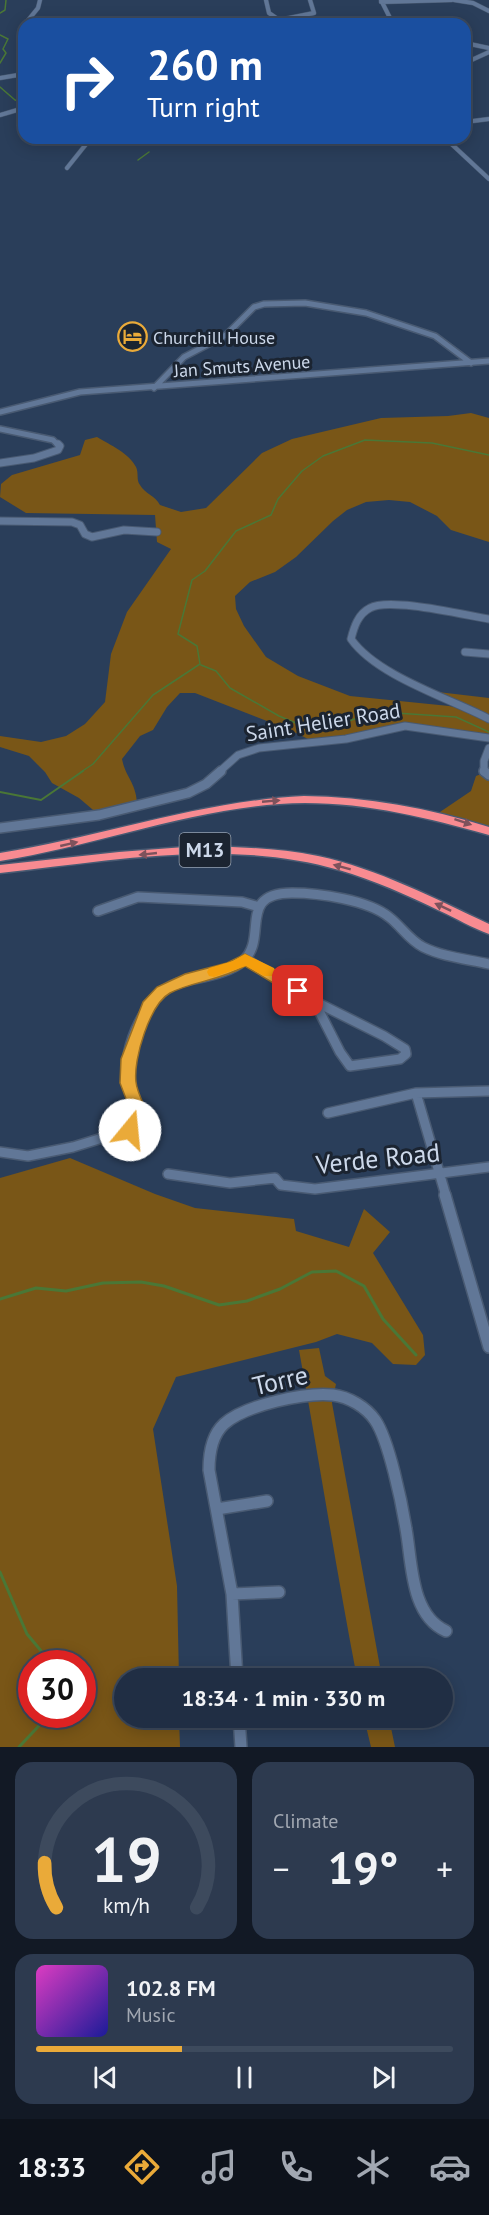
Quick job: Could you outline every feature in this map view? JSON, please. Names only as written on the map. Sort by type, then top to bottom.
[{"type":"highway","name":"M13","points":[[6,856],[213,810],[291,799],[333,799],[420,810],[489,831]]},
{"type":"highway","name":"M13","points":[[0,869],[194,850],[282,854],[317,860],[399,885],[489,929]]},
{"type":"street","points":[[28,18],[38,8],[40,0]]},
{"type":"street","points":[[266,0],[269,13],[276,18]]},
{"type":"street","points":[[292,18],[312,15],[314,12],[310,0]]},
{"type":"street","points":[[390,18],[381,1],[453,0],[473,3],[489,11]]},
{"type":"street","points":[[471,46],[489,50]]},
{"type":"street","points":[[471,60],[489,50]]},
{"type":"street","points":[[0,78],[18,76]]},
{"type":"street","points":[[0,115],[18,110]]},
{"type":"street","points":[[471,121],[489,119]]},
{"type":"street","points":[[68,167],[86,144]]},
{"type":"street","points":[[452,144],[489,179]]},
{"type":"street","points":[[481,171],[489,168]]},
{"type":"street","points":[[154,387],[184,357],[226,335],[253,308],[264,304],[305,303],[366,313],[438,337],[471,363]]},
{"type":"street","name":"Jan Smuts Avenue","points":[[0,412],[72,393],[489,361]]},
{"type":"street","points":[[0,429],[55,440],[60,446],[58,450],[44,455],[0,463]]},
{"type":"street","points":[[0,521],[72,522],[80,525],[85,534],[92,537],[124,530],[157,532]]},
{"type":"street","name":"Saint Helier Road","points":[[489,619],[392,604],[374,605],[364,612],[351,639],[355,647],[381,665],[489,719]]},
{"type":"street","points":[[465,652],[489,654]]},
{"type":"street","name":"Saint Helier Road","points":[[0,828],[99,815],[188,793],[206,784],[238,755],[259,748],[339,740],[405,726],[489,738]]},
{"type":"street","points":[[489,748],[484,761],[484,773],[489,775]]},
{"type":"street","points":[[0,1152],[19,1156],[38,1155],[130,1130],[136,1126],[141,1117],[128,1083],[127,1069],[148,1006],[162,991],[171,986],[231,967],[245,959],[250,950],[259,907],[263,899],[281,892],[362,905],[392,919],[421,946],[489,964]]},
{"type":"street","points":[[98,911],[138,897],[242,902],[259,907]]},
{"type":"street","points":[[245,959],[314,1001],[386,1037],[405,1049],[406,1054],[400,1059],[350,1066],[340,1052],[314,1001]]},
{"type":"street","points":[[328,1113],[416,1093],[489,1091]]},
{"type":"street","points":[[416,1093],[489,1347]]},
{"type":"street","name":"Verde Road","points":[[168,1174],[230,1183],[275,1178],[281,1185],[315,1189],[489,1167]]},
{"type":"street","name":"Torre","points":[[236,1668],[232,1594],[209,1470],[209,1454],[219,1431],[228,1421],[259,1408],[303,1397],[330,1394],[351,1400],[376,1422],[384,1440],[402,1507],[418,1595],[430,1618],[441,1629],[447,1631]]},
{"type":"street","points":[[217,1509],[267,1501]]},
{"type":"street","points":[[232,1594],[279,1592]]},
{"type":"street","points":[[240,1728],[242,1747]]},
{"type":"shaded area","points":[[471,413],[489,418],[489,542],[451,530],[437,516],[410,502],[389,500],[366,502],[347,510],[296,557],[275,572],[250,582],[235,596],[236,609],[244,626],[266,657],[298,676],[350,696],[449,706],[473,711],[438,692],[489,698],[489,738],[411,725],[316,743],[290,730],[195,693],[180,693],[167,707],[153,730],[140,736],[122,759],[137,798],[137,806],[99,815],[79,798],[52,783],[45,772],[29,756],[0,747],[0,736],[41,742],[66,736],[85,724],[105,702],[111,654],[127,612],[171,549],[157,542],[155,515],[26,513],[0,497],[1,484],[12,475],[80,455],[85,440],[97,437],[119,450],[133,462],[140,485],[160,505],[181,512],[206,508],[262,453],[292,439],[381,418]]},
{"type":"shaded area","points":[[484,773],[489,775],[489,831],[437,814],[471,791],[476,776]]},
{"type":"shaded area","points":[[70,1158],[155,1194],[195,1208],[294,1219],[296,1231],[349,1247],[364,1209],[390,1232],[373,1253],[423,1335],[425,1355],[416,1365],[393,1364],[372,1343],[337,1334],[316,1342],[176,1377],[153,1429],[177,1586],[179,1668],[114,1668],[114,1728],[179,1728],[180,1747],[0,1747],[0,1178]]},
{"type":"shaded area","points":[[319,1348],[325,1376],[336,1384],[332,1403],[380,1668],[355,1668],[299,1350]]},
{"type":"shaded area","points":[[366,1728],[391,1728],[395,1747],[371,1747]]},
{"type":"waterway","points":[[0,13],[5,10],[6,0]]},
{"type":"waterway","points":[[0,35],[8,39],[3,49],[6,53],[0,63]]},
{"type":"waterway","points":[[0,87],[18,101]]},
{"type":"waterway","points":[[138,160],[149,152]]},
{"type":"waterway","points":[[81,772],[93,764],[153,695],[200,664],[197,646],[178,634],[192,580],[205,571],[236,531],[271,515],[278,499],[302,471],[323,456],[365,440],[432,443],[489,455]]},
{"type":"waterway","points":[[201,665],[216,671],[230,688],[279,716],[303,726],[333,726],[361,717],[396,713],[456,717],[489,732]]},
{"type":"waterway","points":[[0,792],[41,800],[83,771]]},
{"type":"waterway","points":[[0,1299],[36,1288],[66,1291],[103,1283],[141,1282],[164,1286],[219,1305],[247,1301],[280,1289],[312,1272],[336,1271],[364,1286],[383,1319],[416,1355]]},
{"type":"waterway","points":[[0,1572],[27,1634],[40,1650]]},
{"type":"waterway","points":[[19,1747],[37,1728]]},
{"type":"slow traffic","points":[[214,972],[238,965],[245,959],[269,972]]},
{"type":"place","name":"Churchill House","points":[[132,337]]},
{"type":"route","points":[[130,1130],[136,1126],[141,1117],[128,1083],[129,1059],[148,1006],[162,991],[190,978],[238,965],[245,959],[298,991]]}]
